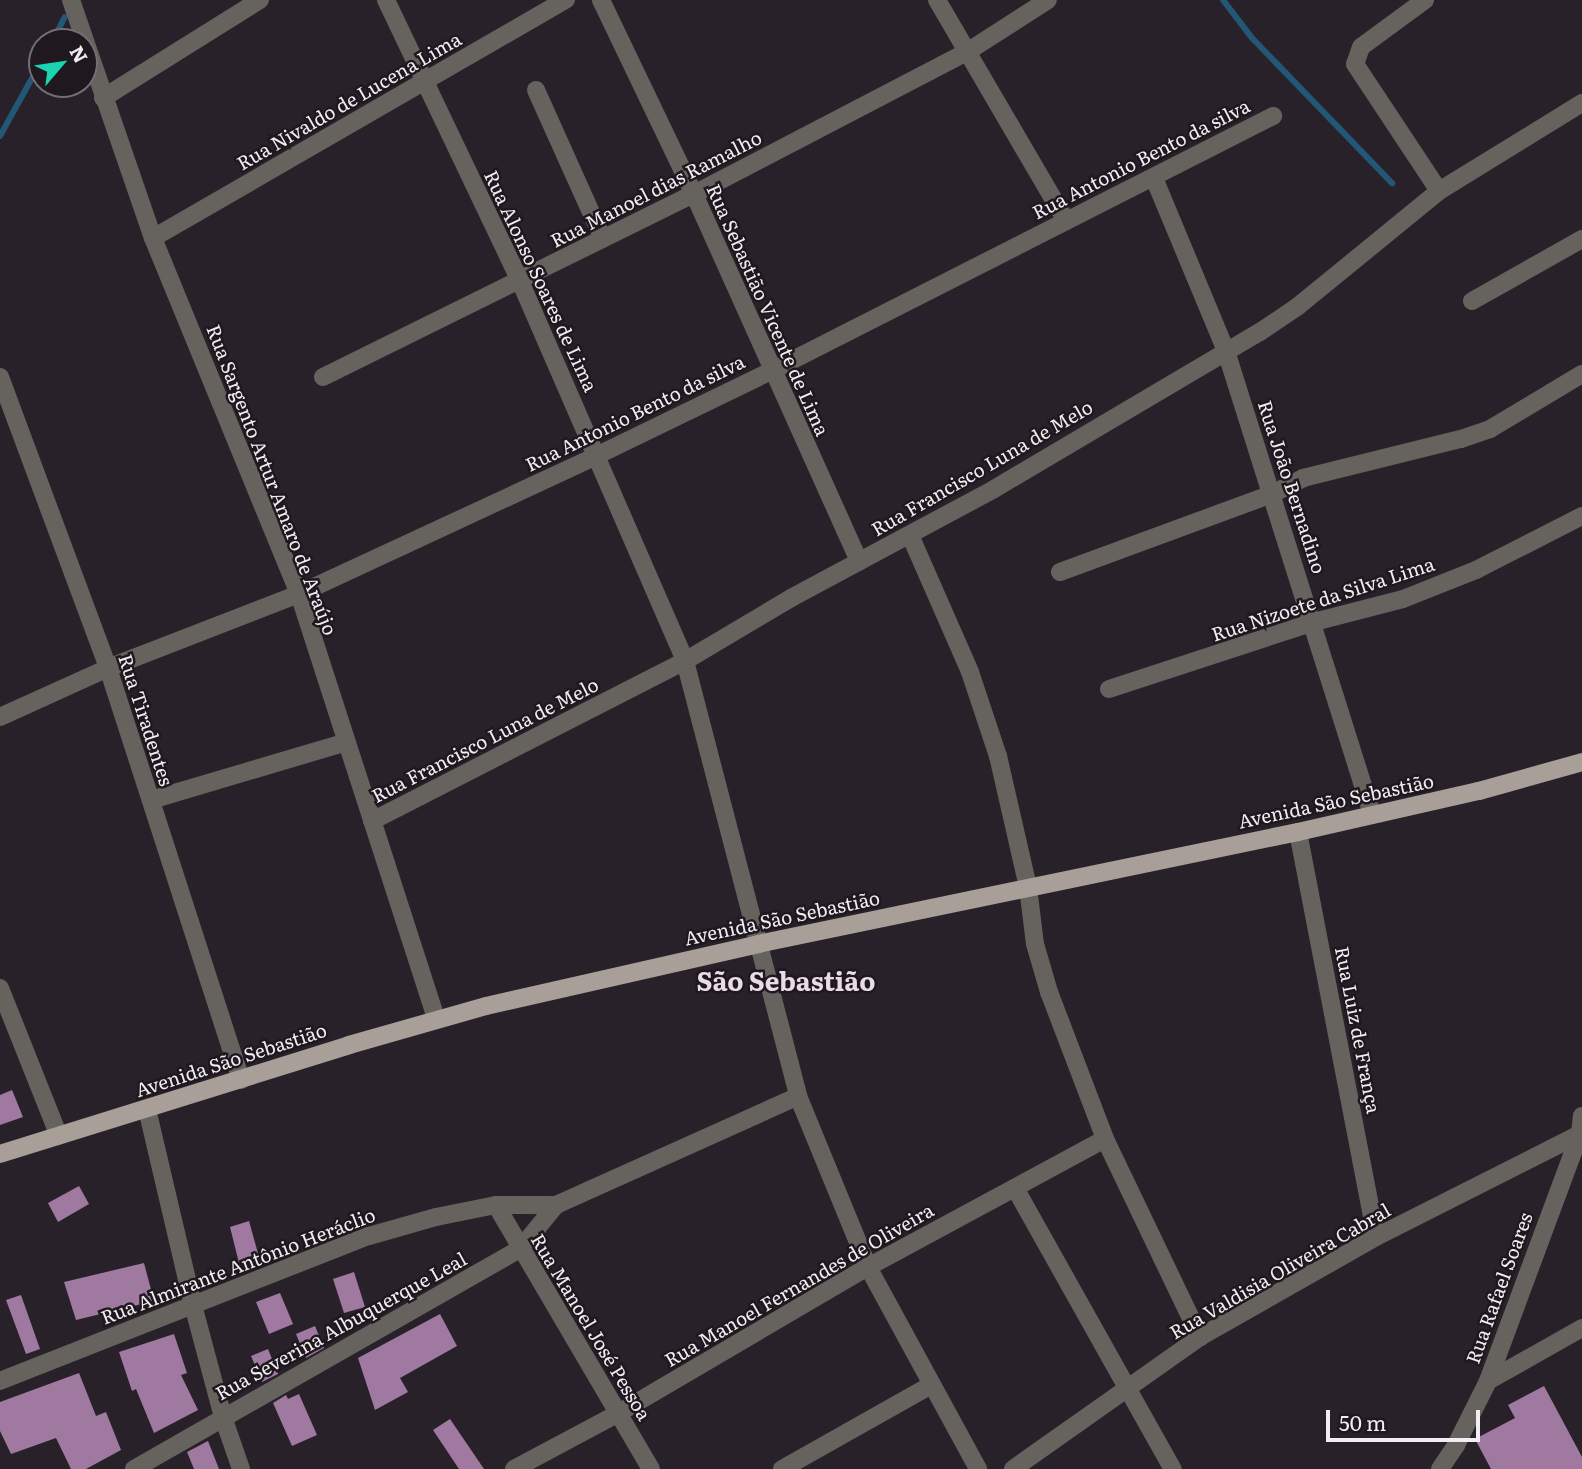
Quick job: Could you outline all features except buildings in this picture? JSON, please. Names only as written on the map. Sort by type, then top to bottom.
[{"type":"main road","name":"Avenida São Sebastião","points":[[0,1154],[436,1019],[758,944],[1298,832],[1492,788],[1582,762]]},
{"type":"street","name":"Rua Sargento Artur Amaro de Araújo","points":[[71,0],[153,238],[299,594],[436,1019]]},
{"type":"street","points":[[103,98],[230,8],[260,0]]},
{"type":"street","name":"Rua Alonso Soares de Lima","points":[[386,0],[520,281],[598,455],[685,661],[798,1096],[868,1267],[978,1469]]},
{"type":"street","name":"Rua Nivaldo de Lucena Lima","points":[[153,238],[566,0]]},
{"type":"street","name":"Rua Sebastião Vicente de Lima","points":[[601,0],[694,194],[859,562]]},
{"type":"street","points":[[936,0],[1066,221]]},
{"type":"street","name":"Rua Manoel dias Ramalho","points":[[323,377],[694,194],[967,52],[1048,0]]},
{"type":"street","points":[[1425,0],[1361,47],[1355,64],[1439,191]]},
{"type":"street","points":[[536,90],[603,239]]},
{"type":"street","name":"Rua Francisco Luna de Melo","points":[[372,821],[685,661],[994,489],[1297,307],[1439,191],[1582,103]]},
{"type":"street","name":"Rua Antonio Bento da silva","points":[[0,717],[108,668],[299,594],[598,455],[773,370],[1273,116]]},
{"type":"street","name":"Rua João Bernadino","points":[[1154,178],[1226,351],[1373,815]]},
{"type":"street","points":[[1472,301],[1582,239]]},
{"type":"street","points":[[1060,572],[1272,494],[1303,478],[1461,439],[1490,429],[1582,374]]},
{"type":"street","name":"Rua Tiradentes","points":[[0,377],[108,668],[242,1080]]},
{"type":"street","name":"Rua Nizoete da Silva Lima","points":[[1109,689],[1314,622],[1404,599],[1476,570],[1582,516]]},
{"type":"street","points":[[910,535],[970,672],[998,756],[1028,887],[1035,944],[1049,992],[1105,1139],[1200,1337]]},
{"type":"street","points":[[151,800],[347,742]]},
{"type":"street","name":"Rua Luiz de França","points":[[1298,832],[1376,1237]]},
{"type":"street","points":[[0,988],[60,1136]]},
{"type":"street","points":[[556,1205],[798,1096]]},
{"type":"street","points":[[147,1109],[194,1305],[223,1417],[240,1469]]},
{"type":"street","name":"Rua Valdisia Oliveira Cabral","points":[[1013,1469],[1200,1337],[1376,1237],[1581,1128]]},
{"type":"street","name":"Rua Rafael Soares","points":[[1440,1469],[1456,1445],[1488,1381],[1581,1128]]},
{"type":"street","name":"Rua Manoel Fernandes de Oliveira","points":[[514,1469],[617,1414],[868,1267],[1105,1139]]},
{"type":"street","points":[[1015,1188],[1173,1469]]},
{"type":"street","name":"Rua Almirante Antônio Heráclio","points":[[0,1381],[369,1236],[436,1217],[496,1205],[556,1205]]},
{"type":"street","name":"Rua Manoel José Pessoa","points":[[496,1205],[651,1469]]},
{"type":"street","name":"Rua Severina Albuquerque Leal","points":[[134,1469],[386,1328],[520,1249],[556,1205]]},
{"type":"street","points":[[1488,1381],[1582,1328]]},
{"type":"street","points":[[782,1469],[931,1385]]},
{"type":"waterway","points":[[1223,0],[1252,38],[1392,183]]},
{"type":"waterway","points":[[59,28],[65,17]]},
{"type":"waterway","points":[[0,136],[28,85]]},
{"type":"district","name":"São Sebastião","points":[[786,980]]}]
